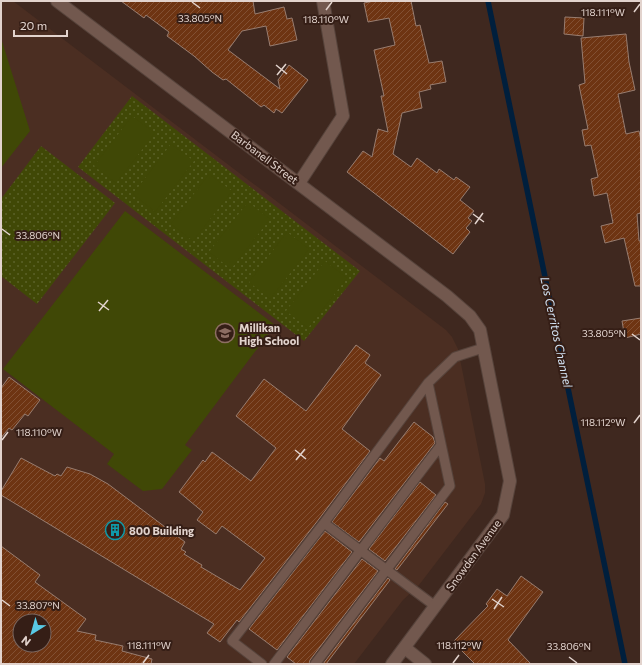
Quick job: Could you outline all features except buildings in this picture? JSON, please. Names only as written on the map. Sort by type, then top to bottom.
[{"type":"street","name":"Barbanell Street","points":[[57,1],[299,183],[447,296],[470,316]]},
{"type":"street","points":[[299,183],[343,116],[322,1]]},
{"type":"street","name":"Snowden Avenue","points":[[392,664],[503,515],[510,481],[480,330],[470,316]]},
{"type":"street","points":[[405,648],[425,664]]},
{"type":"lane","points":[[262,664],[232,641],[324,523],[428,383],[456,357],[483,348]]},
{"type":"lane","points":[[315,664],[450,486],[428,383]]},
{"type":"lane","points":[[274,664],[441,445]]},
{"type":"lane","points":[[324,523],[435,606]]},
{"type":"shaded area","name":"Millikan High School","points":[[1,1],[13,1],[446,330],[452,337],[458,349],[485,484],[485,493],[481,504],[419,585],[403,600],[354,664],[1,664]]},
{"type":"green space","points":[[1,38],[30,131],[1,168]]},
{"type":"green space","points":[[132,96],[360,271],[304,341],[78,167]]},
{"type":"green space","points":[[132,116],[155,133],[116,183],[94,166]]},
{"type":"green space","points":[[171,144],[194,161],[155,212],[133,194]]},
{"type":"green space","points":[[41,146],[115,203],[37,304],[1,276],[1,199]]},
{"type":"green space","points":[[209,174],[232,191],[193,241],[171,224]]},
{"type":"green space","points":[[248,202],[270,219],[231,269],[209,252]]},
{"type":"green space","points":[[125,211],[275,325],[185,445],[192,450],[162,489],[143,491],[107,464],[114,454],[3,369]]},
{"type":"green space","points":[[287,232],[309,249],[270,299],[249,282]]},
{"type":"green space","points":[[325,261],[347,278],[308,328],[286,311]]},
{"type":"waterway","name":"Los Cerritos Channel","points":[[488,1],[625,664]]},
{"type":"place","name":"Millikan High School","points":[[225,333]]},
{"type":"place","name":"800 Building","points":[[115,530]]}]
